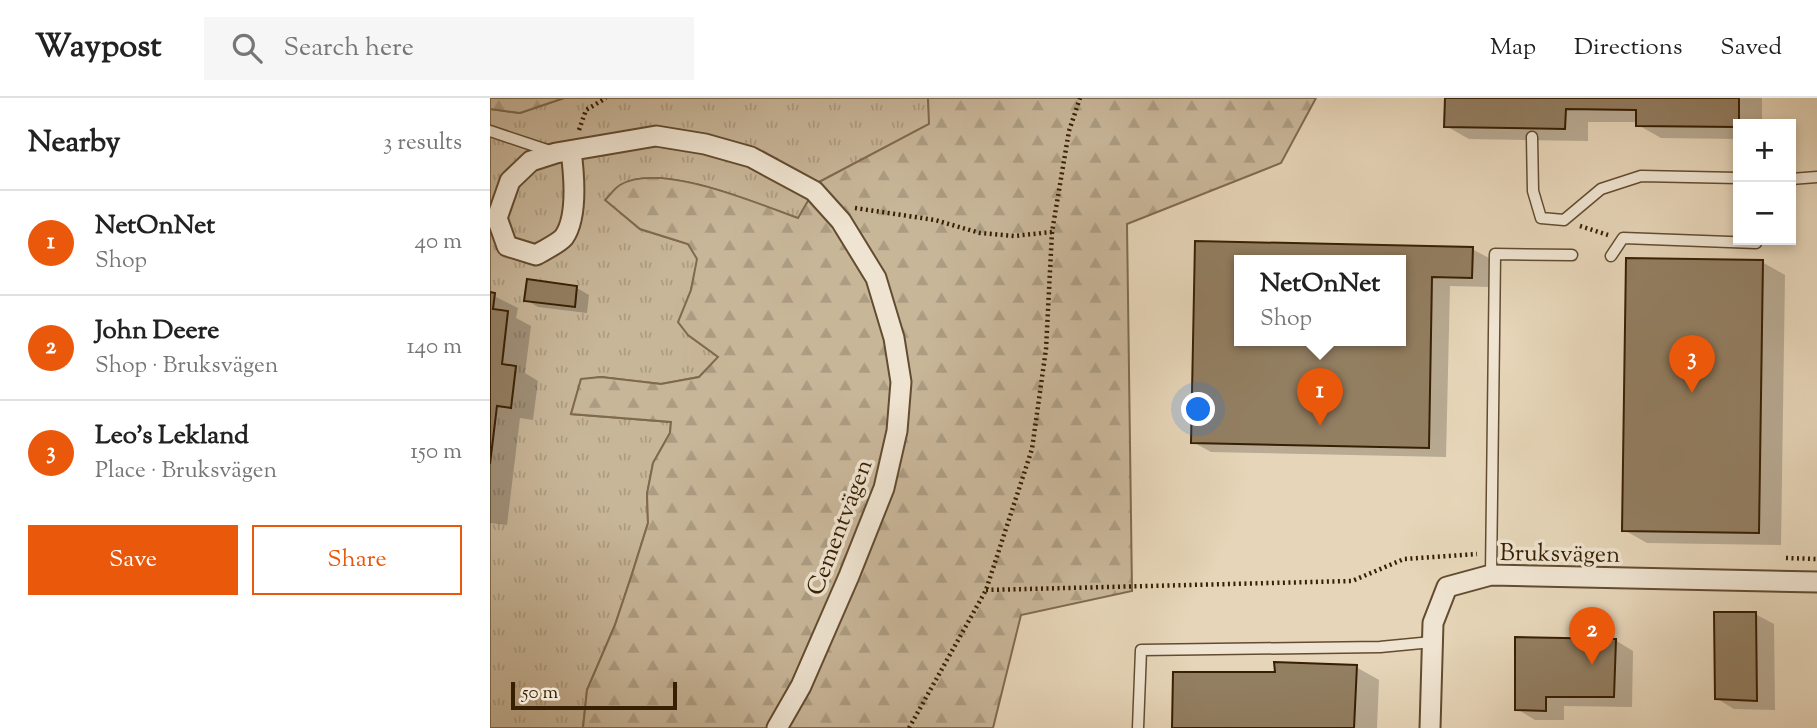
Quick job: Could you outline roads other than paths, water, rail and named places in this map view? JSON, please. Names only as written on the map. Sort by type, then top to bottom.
[{"type":"street","name":"Cementvägen","points":[[564,152],[574,176],[572,215],[563,238],[536,255],[508,246],[497,218],[510,181],[531,161],[564,152],[656,136],[705,144],[751,158],[814,191],[841,221],[876,278],[894,338],[901,382],[897,430],[884,488],[801,686],[778,728]]},
{"type":"street","name":"Bruksvägen","points":[[1430,728],[1433,623],[1447,587],[1491,575],[1817,582]]},
{"type":"lane","points":[[490,131],[564,152]]},
{"type":"lane","points":[[1532,137],[1532,191],[1541,218],[1564,220],[1601,189],[1640,176],[1733,178]]},
{"type":"lane","points":[[1796,179],[1817,177]]},
{"type":"lane","points":[[1611,256],[1623,238],[1733,242]]},
{"type":"lane","points":[[1491,575],[1495,254],[1572,255]]},
{"type":"lane","points":[[1139,728],[1141,650],[1380,647],[1432,642]]},
{"type":"place","name":"Leo's Lekland","points":[[1692,393]]},
{"type":"place","name":"NetOnNet","points":[[1320,426]]},
{"type":"place","name":"John Deere","points":[[1592,665]]}]
